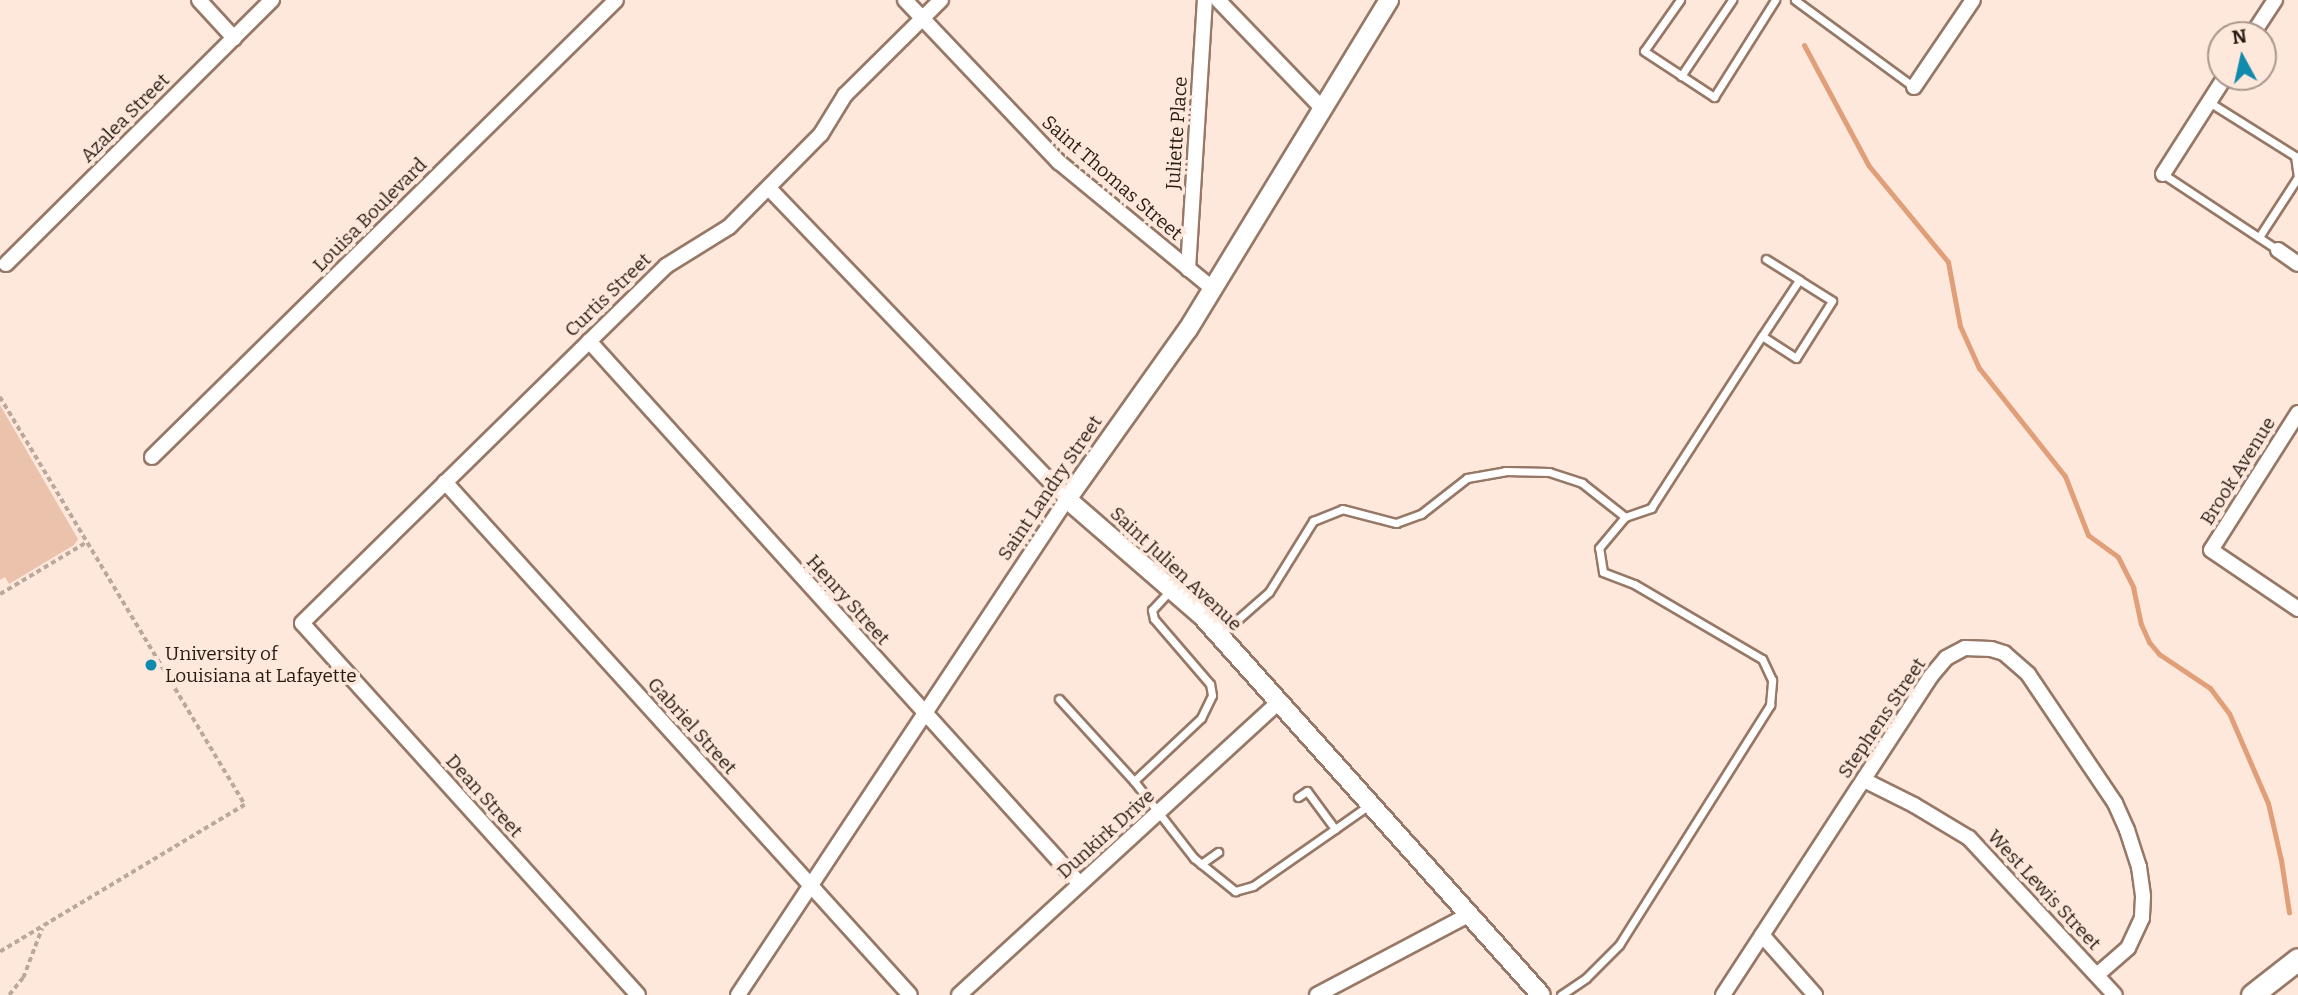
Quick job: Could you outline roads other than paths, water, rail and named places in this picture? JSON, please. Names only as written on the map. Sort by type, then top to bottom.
[{"type":"main road","points":[[2252,995],[2298,959]]},
{"type":"street","points":[[198,0],[234,38]]},
{"type":"street","name":"Azalea Street","points":[[6,264],[272,0]]},
{"type":"street","name":"Louisa Boulevard","points":[[152,457],[616,0]]},
{"type":"street","name":"Saint Thomas Street","points":[[905,0],[1059,162],[1213,289]]},
{"type":"street","name":"Curtis Street","points":[[303,623],[666,266],[729,227],[769,188],[821,134],[845,95],[941,0]]},
{"type":"street","name":"Juliette Place","points":[[1188,268],[1205,0]]},
{"type":"street","points":[[1218,0],[1321,107]]},
{"type":"street","name":"Saint Landry Street","points":[[738,995],[1067,499],[1155,378],[1213,289],[1321,107],[1389,0]]},
{"type":"street","points":[[1914,87],[1973,0]]},
{"type":"street","points":[[2261,21],[2275,0]]},
{"type":"street","points":[[2163,174],[2216,91]]},
{"type":"street","name":"Saint Julien Avenue","points":[[769,188],[1067,499],[1172,589],[1219,635],[1541,995]]},
{"type":"street","points":[[2278,250],[2298,264]]},
{"type":"street","name":"Henry Street","points":[[589,341],[1080,884]]},
{"type":"street","name":"Brook Avenue","points":[[2298,413],[2211,550],[2298,609]]},
{"type":"street","name":"Gabriel Street","points":[[445,482],[910,995]]},
{"type":"street","name":"Dean Street","points":[[303,623],[638,995]]},
{"type":"street","name":"Stephens Street","points":[[1723,995],[1931,676],[1956,650],[1978,647],[2012,657],[2028,674],[2115,803],[2139,867],[2143,897],[2139,928],[2128,948],[2098,974]]},
{"type":"street","name":"Dunkirk Drive","points":[[959,995],[1280,701]]},
{"type":"street","name":"West Lewis Street","points":[[1864,780],[1914,805],[1969,838],[2115,995]]},
{"type":"street","points":[[1317,995],[1468,915]]},
{"type":"street","points":[[1762,935],[1815,995]]},
{"type":"lane","points":[[1680,0],[1644,51],[1714,97],[1775,0]]},
{"type":"lane","points":[[1681,76],[1732,0]]},
{"type":"lane","points":[[1795,0],[1914,87]]},
{"type":"lane","points":[[2209,102],[2295,156],[2298,177],[2259,237]]},
{"type":"lane","points":[[2163,174],[2278,250]]},
{"type":"lane","points":[[1762,337],[1796,358],[1832,302],[1766,259]]},
{"type":"lane","points":[[1561,995],[1586,978],[1619,945],[1770,705],[1772,680],[1762,659],[1634,584],[1603,572],[1599,548],[1625,517],[1651,508],[1799,280]]},
{"type":"lane","points":[[1219,635],[1269,592],[1313,521],[1342,509],[1396,523],[1421,514],[1467,478],[1505,471],[1549,472],[1582,483],[1625,517]]},
{"type":"lane","points":[[1134,781],[1201,718],[1212,695],[1210,684],[1154,619],[1152,610],[1172,589]]},
{"type":"lane","points":[[1059,699],[1134,781],[1201,864],[1234,891],[1253,886],[1369,805]]},
{"type":"lane","points":[[1298,797],[1307,791],[1335,830]]},
{"type":"lane","points":[[1201,864],[1218,852]]},
{"type":"waterway","points":[[1804,45],[1869,166],[1948,262],[1960,326],[1979,368],[2065,476],[2088,535],[2118,557],[2133,587],[2141,624],[2149,642],[2159,654],[2210,688],[2229,713],[2268,803],[2289,912]]},
{"type":"place","name":"University of Louisiana at Lafayette","points":[[151,665]]}]
